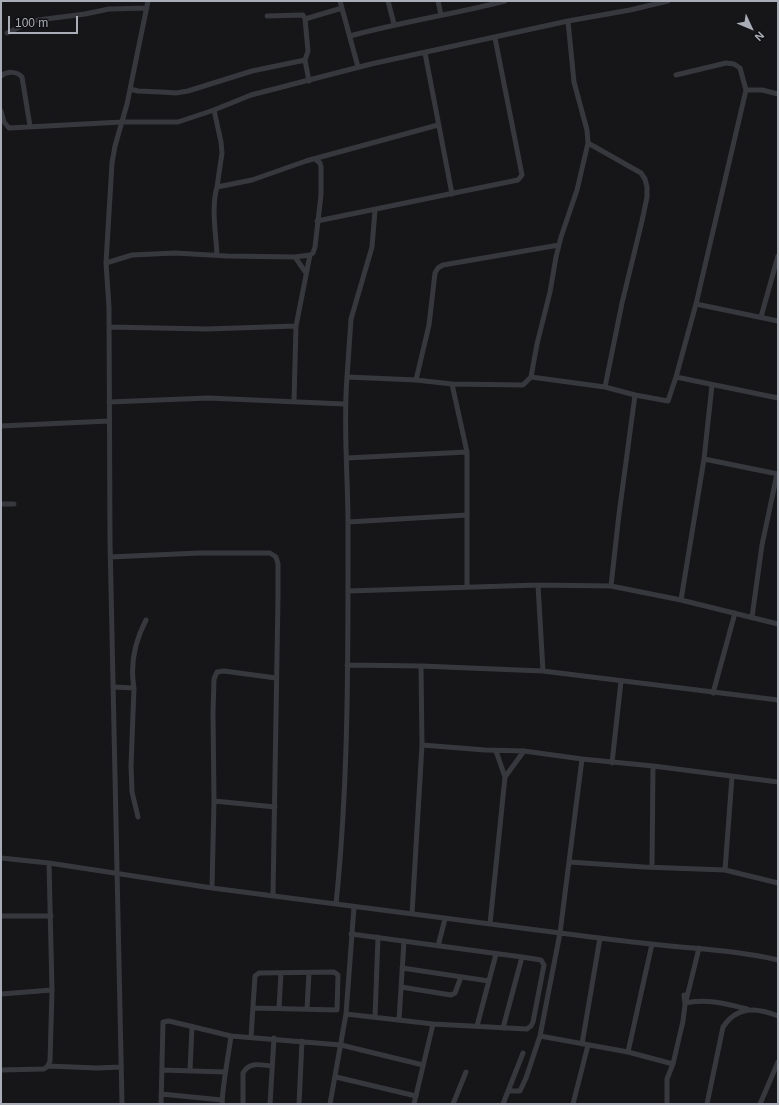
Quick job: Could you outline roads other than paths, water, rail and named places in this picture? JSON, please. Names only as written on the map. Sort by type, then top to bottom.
[{"type":"street","points":[[122,1104],[110,557],[109,327],[106,263],[112,163],[130,89],[148,1]]},
{"type":"street","points":[[340,1],[358,67]]},
{"type":"street","points":[[388,1],[394,24]]},
{"type":"street","points":[[438,1],[441,15]]},
{"type":"street","points":[[350,36],[394,24],[441,15],[489,3],[505,1]]},
{"type":"street","points":[[1,128],[122,122],[178,122],[214,110],[251,95],[358,67],[568,21],[630,10],[668,1]]},
{"type":"street","points":[[7,33],[38,20],[85,14],[109,9],[147,8]]},
{"type":"street","points":[[267,16],[303,15],[305,18],[342,8]]},
{"type":"street","points":[[305,18],[308,51],[305,60],[309,81]]},
{"type":"street","points":[[347,377],[416,380],[452,384],[523,385],[531,377],[559,245],[577,190],[588,143],[587,130],[574,82],[568,21]]},
{"type":"street","points":[[317,221],[518,180],[522,175],[495,38]]},
{"type":"street","points":[[425,52],[452,194]]},
{"type":"street","points":[[130,89],[145,92],[176,93],[188,91],[252,71],[305,60]]},
{"type":"street","points":[[531,377],[605,387],[635,395],[668,401],[696,304],[746,90],[740,68],[734,64],[726,62],[676,75]]},
{"type":"street","points":[[1,76],[7,72],[15,73],[22,77],[30,126]]},
{"type":"street","points":[[746,90],[762,90],[778,94]]},
{"type":"street","points":[[214,110],[222,153],[215,194],[217,255]]},
{"type":"street","points":[[1,111],[4,122],[9,128]]},
{"type":"street","points":[[217,187],[252,180],[315,159],[438,125]]},
{"type":"street","points":[[588,143],[641,173],[645,179],[647,187],[642,221],[622,303],[605,387]]},
{"type":"street","points":[[294,401],[296,326],[310,255],[315,247],[321,195],[321,167],[320,163],[315,159]]},
{"type":"street","points":[[336,904],[346,784],[348,522],[344,404],[351,319],[372,248],[375,210]]},
{"type":"street","points":[[416,380],[429,325],[435,273],[438,268],[442,265],[559,245]]},
{"type":"street","points":[[106,263],[132,256],[175,253],[217,255],[310,255]]},
{"type":"street","points":[[295,256],[306,273]]},
{"type":"street","points":[[761,317],[778,256]]},
{"type":"street","points":[[696,304],[778,321]]},
{"type":"street","points":[[109,327],[208,329],[296,326]]},
{"type":"street","points":[[676,377],[778,398]]},
{"type":"street","points":[[452,384],[467,452],[467,587]]},
{"type":"street","points":[[681,600],[704,459],[712,385]]},
{"type":"street","points":[[611,586],[635,395]]},
{"type":"street","points":[[109,402],[208,398],[344,404]]},
{"type":"street","points":[[1,426],[109,420]]},
{"type":"street","points":[[347,458],[467,452]]},
{"type":"street","points":[[704,459],[778,474],[762,545],[752,617]]},
{"type":"street","points":[[1,504],[14,504]]},
{"type":"street","points":[[348,522],[467,516]]},
{"type":"street","points":[[110,557],[199,553],[270,553],[274,554],[276,557],[278,564],[273,896]]},
{"type":"street","points":[[538,585],[543,671]]},
{"type":"street","points":[[348,591],[538,585],[611,586],[681,600],[778,624]]},
{"type":"street","points":[[713,692],[735,613]]},
{"type":"street","points":[[138,817],[132,792],[131,766],[134,720],[134,688],[132,678],[134,654],[146,620]]},
{"type":"street","points":[[347,665],[421,666],[543,671],[778,700]]},
{"type":"street","points":[[412,914],[422,745],[421,666]]},
{"type":"street","points":[[212,888],[214,679],[217,672],[224,671],[276,678]]},
{"type":"street","points":[[612,763],[622,681]]},
{"type":"street","points":[[113,688],[134,688]]},
{"type":"street","points":[[422,745],[496,751],[524,751],[582,760],[653,766],[778,782]]},
{"type":"street","points":[[490,924],[505,777],[496,751]]},
{"type":"street","points":[[505,777],[524,751]]},
{"type":"street","points":[[508,1091],[518,1092],[521,1089],[540,1036],[560,933],[582,760]]},
{"type":"street","points":[[652,867],[653,766]]},
{"type":"street","points":[[725,870],[732,777]]},
{"type":"street","points":[[214,801],[274,807]]},
{"type":"street","points":[[1,858],[50,863],[212,888],[445,919],[652,944],[745,953],[778,960]]},
{"type":"street","points":[[569,862],[725,870],[778,882]]},
{"type":"street","points":[[48,1066],[50,1061],[52,990],[50,863]]},
{"type":"street","points":[[330,1104],[346,1014],[354,907]]},
{"type":"street","points":[[1,916],[51,916]]},
{"type":"street","points":[[438,946],[445,919]]},
{"type":"street","points":[[346,1014],[375,1016],[433,1024],[527,1029],[534,1022],[544,965],[541,960],[351,934]]},
{"type":"street","points":[[375,1016],[378,937]]},
{"type":"street","points":[[582,1044],[600,938]]},
{"type":"street","points":[[399,1020],[404,941]]},
{"type":"street","points":[[628,1052],[652,944]]},
{"type":"street","points":[[667,1104],[667,1079],[673,1064],[685,1003],[699,948]]},
{"type":"street","points":[[477,1026],[496,954]]},
{"type":"street","points":[[503,1028],[522,957]]},
{"type":"street","points":[[402,968],[489,981]]},
{"type":"street","points":[[307,1009],[309,972]]},
{"type":"street","points":[[251,1037],[255,976],[257,974],[334,972],[338,975],[337,1010],[254,1008]]},
{"type":"street","points":[[279,1008],[281,973]]},
{"type":"street","points":[[400,987],[452,995],[455,993],[460,977]]},
{"type":"street","points":[[1,994],[52,990]]},
{"type":"street","points":[[684,995],[685,1003]]},
{"type":"street","points":[[685,1003],[692,1001],[722,1003],[762,1011],[778,1016]]},
{"type":"street","points":[[707,1104],[723,1027],[729,1019],[737,1013],[748,1009]]},
{"type":"street","points":[[161,1104],[163,1022],[169,1021],[231,1036],[274,1038],[341,1045],[423,1065]]},
{"type":"street","points":[[414,1104],[433,1024]]},
{"type":"street","points":[[190,1071],[192,1026]]},
{"type":"street","points":[[161,1094],[222,1102],[231,1036]]},
{"type":"street","points":[[540,1036],[628,1052],[673,1064]]},
{"type":"street","points":[[270,1104],[274,1038]]},
{"type":"street","points":[[299,1104],[302,1041]]},
{"type":"street","points":[[573,1104],[588,1045]]},
{"type":"street","points":[[503,1104],[523,1053]]},
{"type":"street","points":[[243,1104],[243,1073],[245,1069],[248,1066],[255,1064],[272,1066]]},
{"type":"street","points":[[760,1104],[778,1064]]},
{"type":"street","points":[[1,1070],[44,1069],[48,1066],[97,1068],[121,1067]]},
{"type":"street","points":[[162,1070],[225,1072]]},
{"type":"street","points":[[454,1104],[466,1072]]},
{"type":"street","points":[[336,1077],[416,1096]]}]
